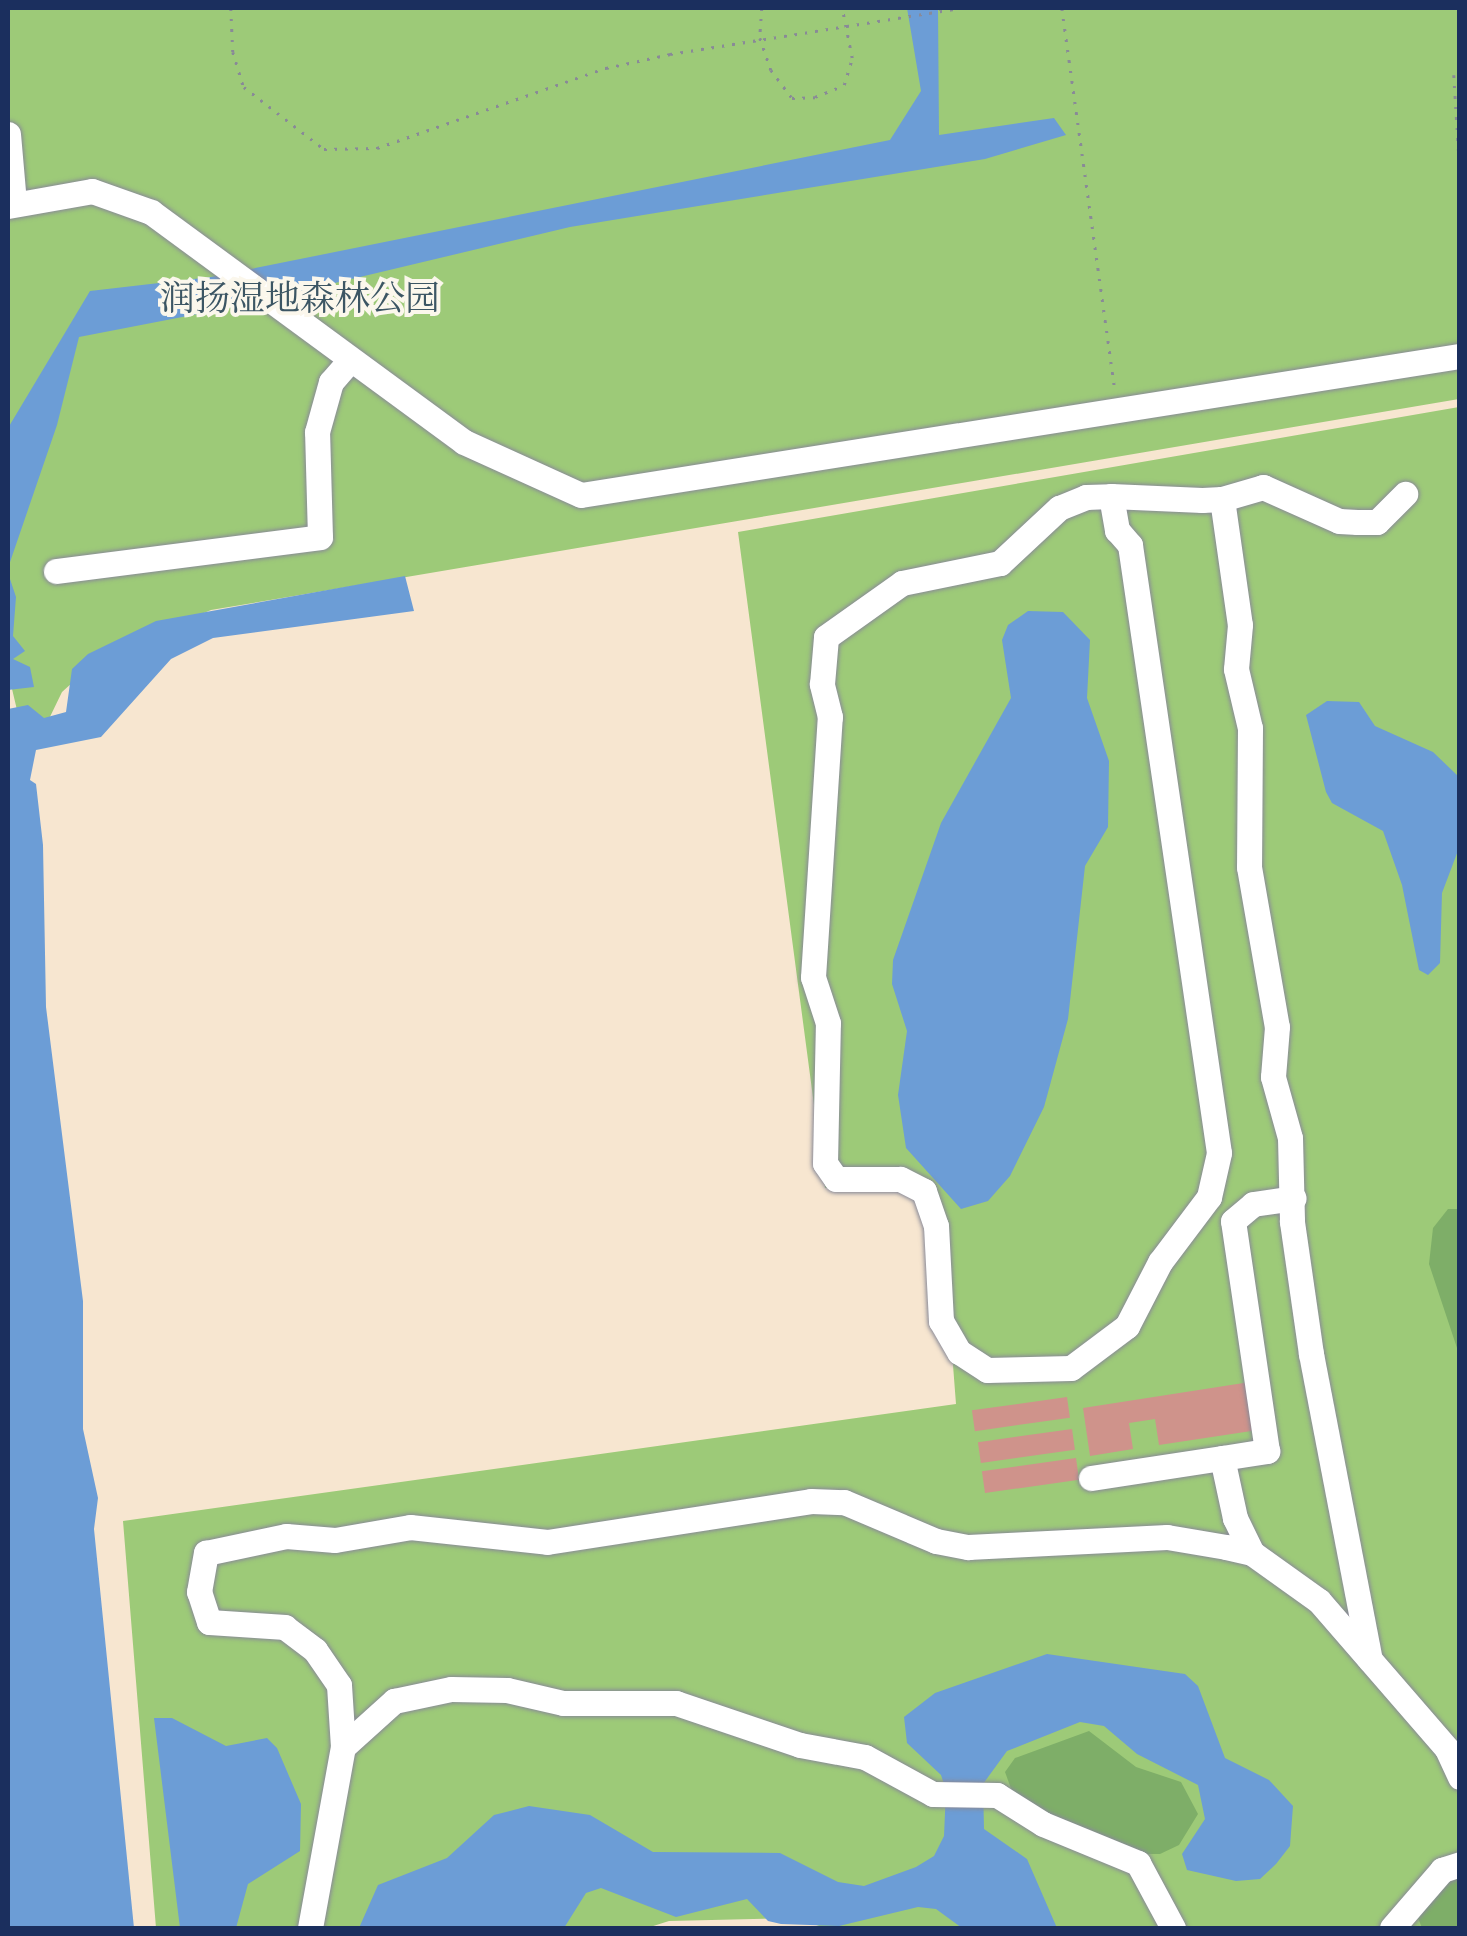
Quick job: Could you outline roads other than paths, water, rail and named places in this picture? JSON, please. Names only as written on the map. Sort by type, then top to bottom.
[{"type":"lane","points":[[8,134],[11,204],[92,191],[151,212],[464,442],[581,495],[1460,356]]},
{"type":"lane","points":[[56,571],[320,537],[317,432],[332,382],[350,360]]},
{"type":"lane","points":[[1111,496],[1117,530],[1133,560],[1157,758],[1214,1094],[1219,1153],[1203,1207],[1160,1262],[1128,1326],[1084,1362],[1051,1371],[988,1370],[959,1352],[941,1321],[936,1226],[924,1192],[900,1179],[836,1179],[825,1163],[828,1023],[813,977],[830,718],[822,684],[826,637],[902,583],[989,569],[1059,508],[1111,496],[1222,499],[1263,487],[1324,508],[1338,521],[1378,522],[1406,494]]},
{"type":"lane","points":[[1222,499],[1240,625],[1236,669],[1252,747],[1249,867],[1276,1028],[1273,1077],[1290,1138],[1311,1354],[1370,1658]]},
{"type":"lane","points":[[1233,1221],[1253,1204],[1294,1198]]},
{"type":"lane","points":[[1203,1207],[1233,1221]]},
{"type":"lane","points":[[1091,1478],[1267,1451],[1233,1221]]},
{"type":"lane","points":[[1222,1458],[1235,1518],[1252,1553]]},
{"type":"lane","points":[[310,1928],[343,1747],[340,1685],[315,1650],[265,1621],[209,1622],[199,1592],[206,1553],[286,1536],[335,1540],[410,1527],[547,1542],[812,1501],[844,1502],[968,1547],[1167,1537],[1252,1553],[1320,1601],[1447,1748],[1460,1777]]},
{"type":"lane","points":[[343,1747],[394,1702],[451,1689],[508,1690],[564,1704],[660,1701],[800,1745],[864,1757],[941,1795],[988,1792],[1043,1824],[1138,1863],[1173,1928]]},
{"type":"lane","points":[[1392,1928],[1442,1870],[1460,1864]]},
{"type":"water","points":[[907,8],[938,8],[939,135],[1054,118],[1066,135],[985,159],[570,227],[234,307],[79,337],[57,425],[8,568],[8,428],[90,291],[211,277],[890,140],[921,91]]},
{"type":"water","points":[[8,573],[16,597],[13,636],[25,651],[13,659],[30,667],[34,687],[8,690]]},
{"type":"water","points":[[405,576],[414,611],[213,638],[171,659],[101,737],[36,750],[30,780],[36,784],[43,845],[46,1007],[83,1301],[83,1429],[98,1498],[94,1529],[134,1928],[8,1928],[8,709],[28,705],[44,718],[66,712],[72,669],[88,654],[156,621]]},
{"type":"water","points":[[1028,611],[1063,612],[1090,640],[1087,698],[1109,761],[1108,827],[1085,866],[1068,1019],[1044,1107],[1010,1176],[988,1201],[961,1209],[906,1148],[898,1095],[907,1031],[892,984],[893,960],[941,823],[1011,698],[1002,640],[1008,625]]},
{"type":"water","points":[[1327,701],[1359,702],[1375,726],[1433,752],[1459,777],[1459,848],[1442,893],[1440,963],[1428,975],[1419,970],[1402,885],[1383,831],[1332,803],[1326,792],[1306,715]]},
{"type":"water","points":[[1047,1654],[1185,1674],[1198,1686],[1225,1758],[1269,1780],[1293,1806],[1290,1846],[1276,1864],[1260,1879],[1236,1881],[1187,1870],[1182,1854],[1205,1819],[1198,1785],[1137,1754],[1104,1726],[1080,1722],[1007,1751],[983,1784],[984,1829],[1027,1859],[1057,1928],[962,1928],[936,1909],[918,1907],[839,1926],[781,1924],[768,1921],[747,1899],[676,1917],[601,1888],[586,1893],[564,1928],[359,1928],[378,1885],[447,1858],[494,1815],[529,1806],[590,1815],[653,1852],[780,1853],[838,1882],[864,1886],[916,1867],[934,1856],[944,1836],[946,1790],[941,1775],[907,1743],[904,1717],[935,1693]]},
{"type":"water","points":[[154,1718],[172,1718],[226,1746],[267,1738],[277,1748],[301,1804],[300,1851],[248,1884],[236,1928],[180,1928]]},
{"type":"park label","name":"润扬湿地森林公园","points":[[300,300]]}]
